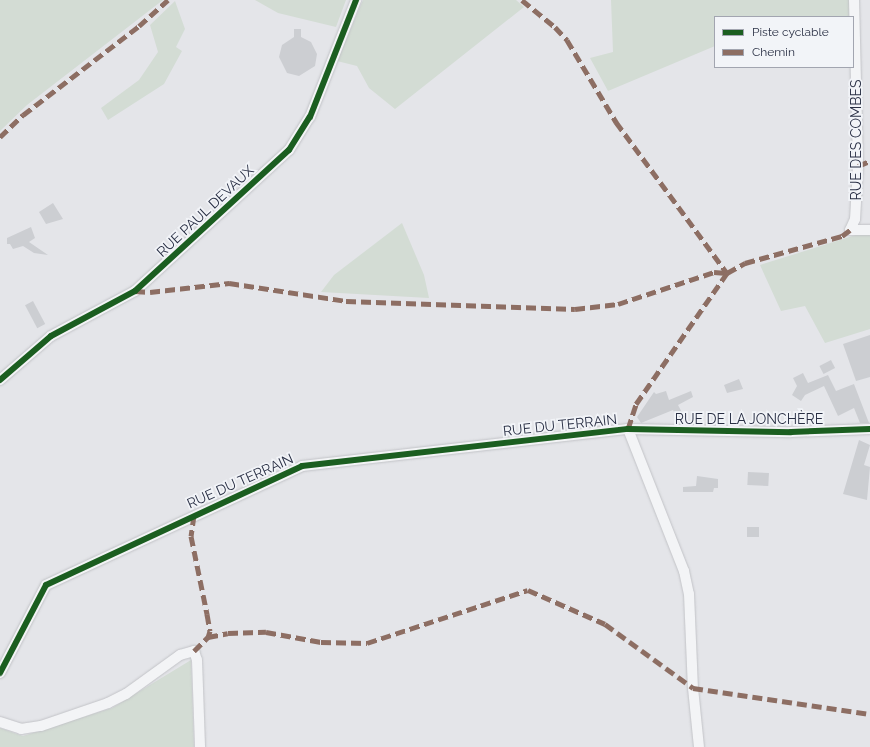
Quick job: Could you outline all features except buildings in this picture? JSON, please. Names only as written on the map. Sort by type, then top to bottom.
[{"type":"street","name":"RUE PAUL DEVAUX","points":[[0,380],[51,336],[135,291],[289,150],[310,117],[356,0]]},
{"type":"street","name":"RUE DES COMBES","points":[[854,0],[858,166],[855,219],[850,230],[870,230]]},
{"type":"street","name":"RUE DE LA JONCHÈRE","points":[[628,429],[791,432],[870,429]]},
{"type":"street","name":"RUE DU TERRAIN","points":[[0,673],[46,585],[302,466],[628,429]]},
{"type":"street","points":[[628,429],[684,571],[689,594],[693,688],[699,747]]},
{"type":"street","points":[[0,722],[21,729],[41,726],[108,703],[126,694],[180,655],[194,651],[197,660],[200,747]]},
{"type":"shaded area","points":[[0,0],[163,0],[27,105],[0,131]]},
{"type":"shaded area","points":[[255,0],[346,0],[336,27],[278,13]]},
{"type":"shaded area","points":[[363,0],[516,0],[524,7],[395,109],[369,88],[357,66],[337,61]]},
{"type":"shaded area","points":[[611,0],[850,0],[851,16],[714,16],[714,46],[608,91],[590,58],[613,52]]},
{"type":"shaded area","points":[[175,1],[185,29],[176,47],[182,51],[164,84],[108,120],[101,108],[139,80],[158,52],[150,25]]},
{"type":"shaded area","points":[[402,223],[424,275],[429,298],[321,292],[334,275]]},
{"type":"shaded area","points":[[859,234],[870,234],[870,329],[825,343],[805,306],[781,311],[760,265]]},
{"type":"shaded area","points":[[191,660],[194,747],[0,747],[0,728],[23,736],[112,708]]},
{"type":"marked path","points":[[0,137],[23,115],[139,26],[168,0]]},
{"type":"marked path","points":[[522,0],[555,27],[567,40],[616,122],[727,273]]},
{"type":"marked path","points":[[858,166],[870,161]]},
{"type":"marked path","points":[[628,429],[636,404],[727,273],[745,263],[842,236],[850,230]]},
{"type":"marked path","points":[[135,291],[150,292],[229,283],[346,301],[575,309],[618,304],[714,272],[727,273]]},
{"type":"marked path","points":[[194,515],[191,536],[210,631],[208,637]]},
{"type":"marked path","points":[[194,651],[208,637],[228,633],[266,632],[321,642],[367,643],[528,590],[605,624],[693,688],[870,714]]},
{"type":"cycle path","points":[[0,380],[51,336],[135,291],[289,150],[310,117],[356,0]]},
{"type":"cycle path","points":[[0,673],[46,585],[302,466],[628,429],[791,432],[870,429]]}]
